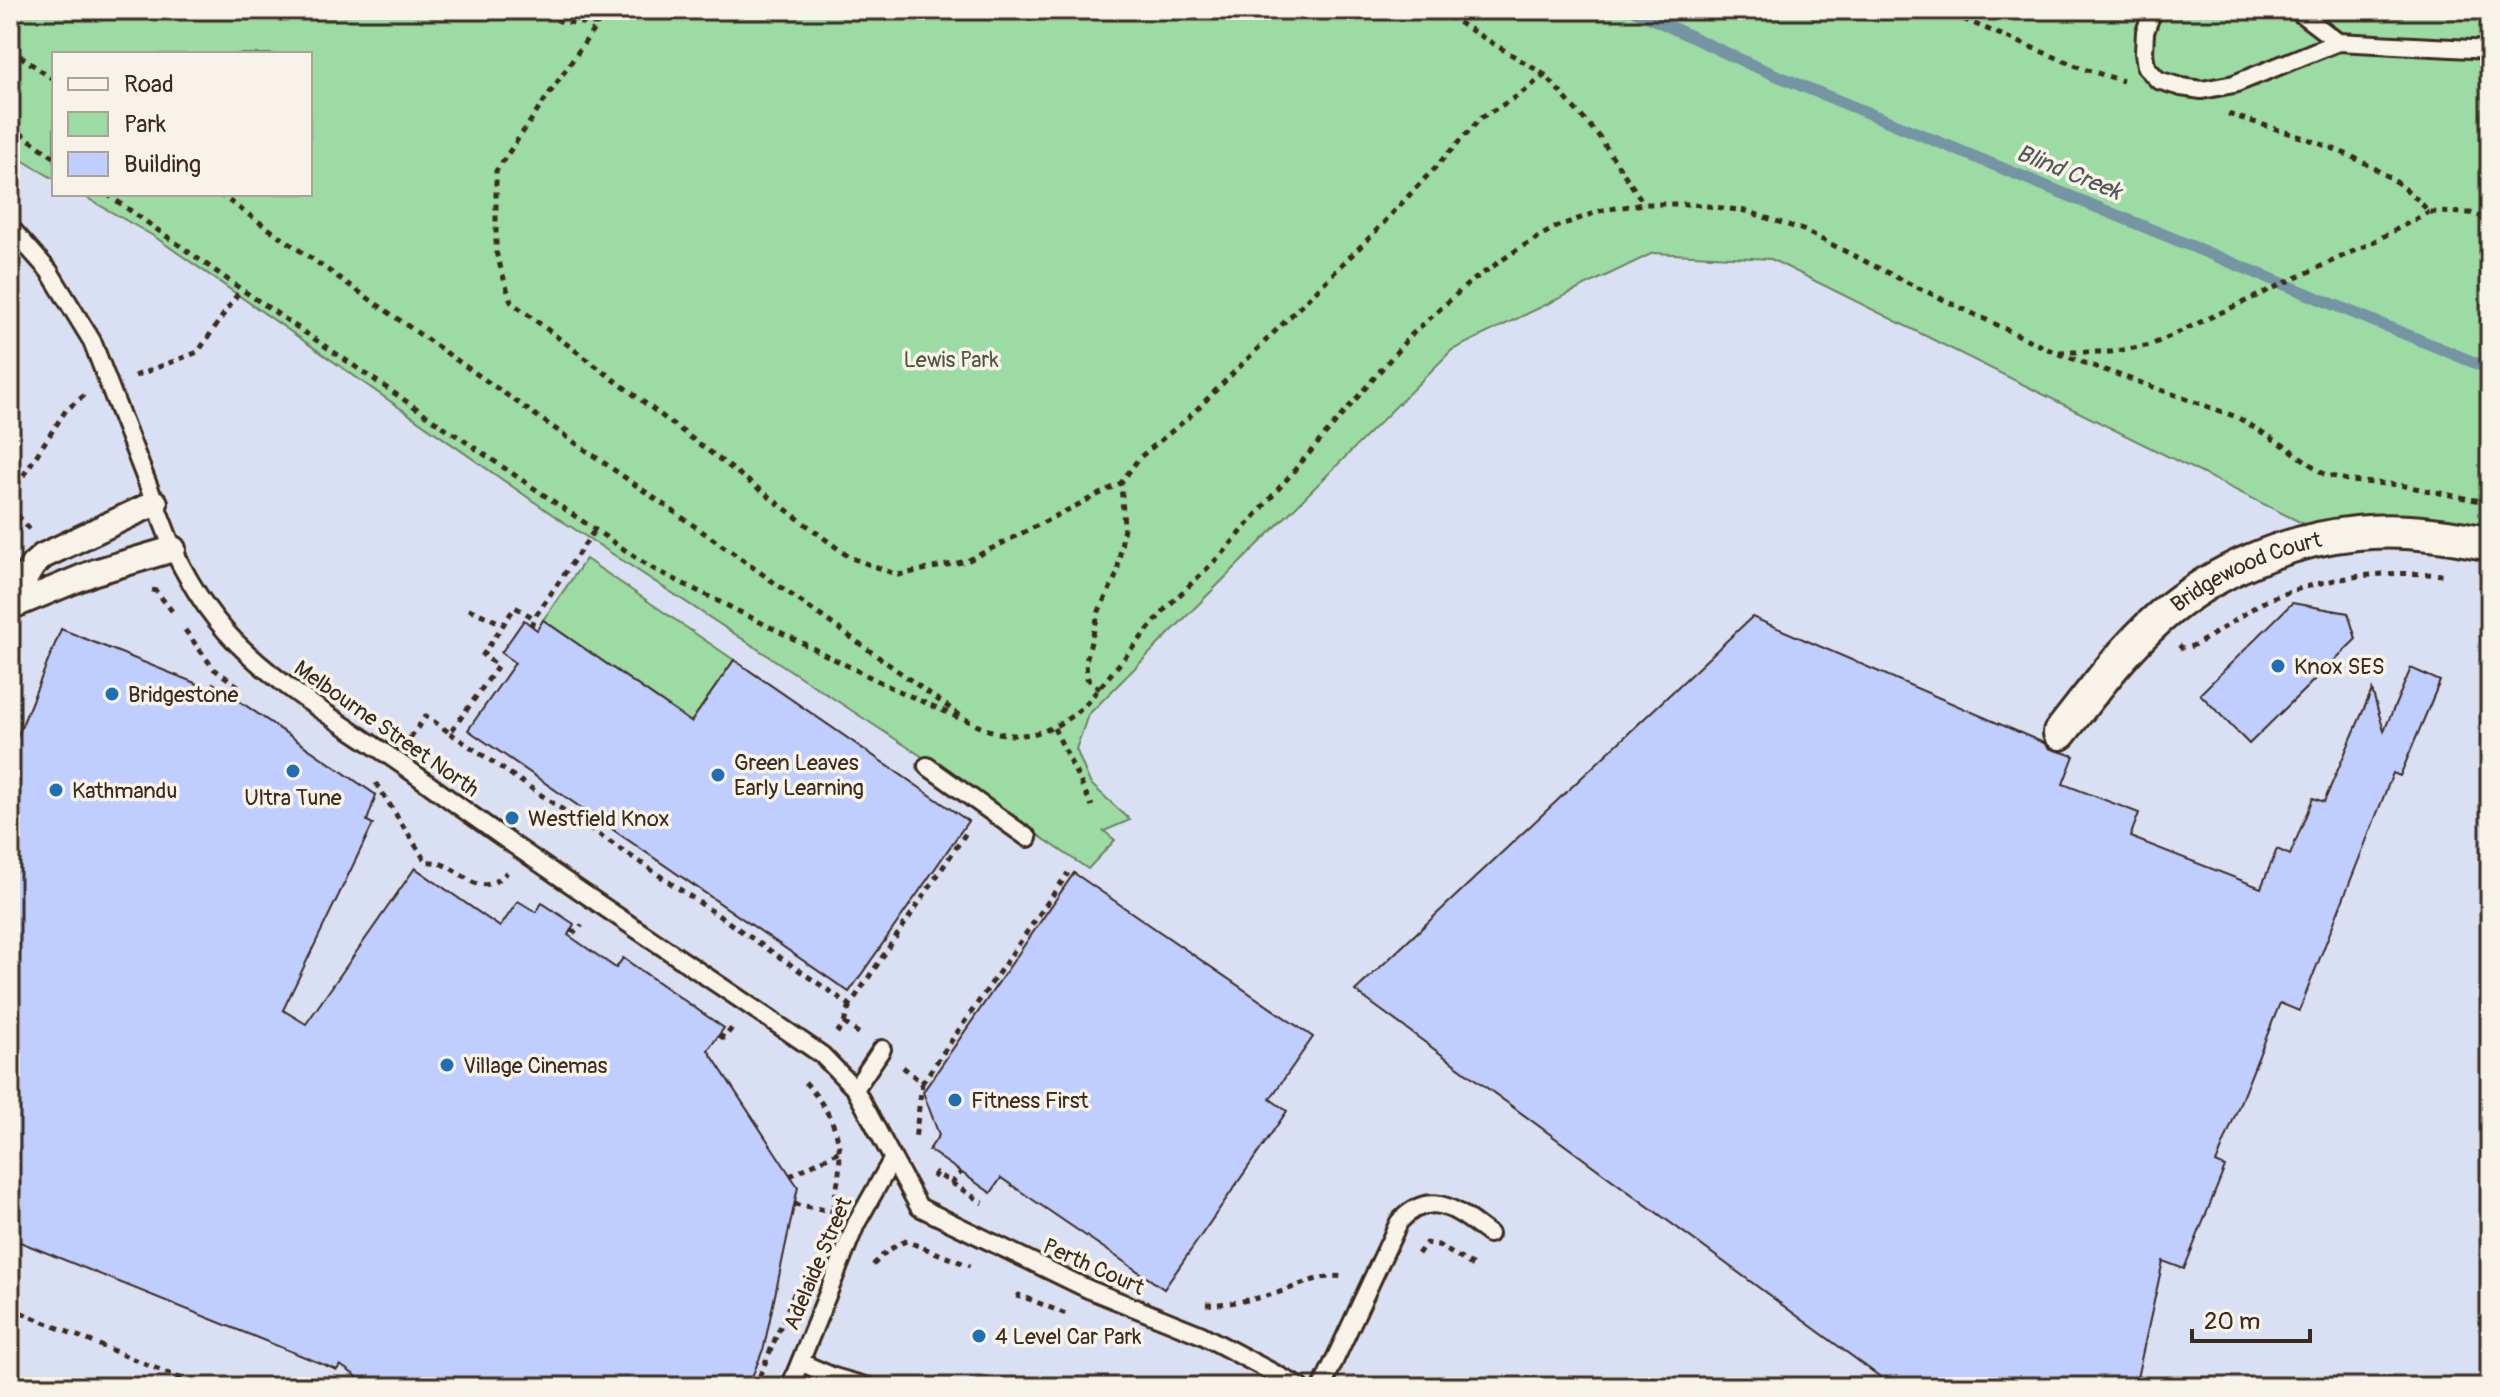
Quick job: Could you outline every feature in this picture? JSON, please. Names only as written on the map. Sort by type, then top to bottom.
[{"type":"street","points":[[10,606],[28,573],[43,556],[155,503]]},
{"type":"street","name":"Bridgewood Court","points":[[2060,733],[2103,679],[2158,619],[2197,588],[2249,562],[2302,544],[2358,533],[2419,534],[2490,544]]},
{"type":"street","points":[[10,606],[95,572],[173,549]]},
{"type":"lane","points":[[2155,10],[2145,32],[2146,67],[2158,80],[2202,90],[2234,84],[2338,42],[2490,50]]},
{"type":"lane","points":[[2296,10],[2338,42]]},
{"type":"lane","name":"Melbourne Street North","points":[[11,229],[49,271],[92,341],[186,576],[205,605],[243,650],[298,693],[580,891],[822,1055],[855,1089],[892,1160]]},
{"type":"lane","points":[[927,766],[1028,838]]},
{"type":"lane","points":[[855,1089],[882,1049]]},
{"type":"lane","points":[[892,1160],[919,1207]]},
{"type":"lane","name":"Adelaide Street","points":[[790,1387],[856,1224],[892,1160]]},
{"type":"lane","points":[[1322,1387],[1399,1222],[1408,1211],[1432,1204],[1448,1206],[1489,1234]]},
{"type":"lane","name":"Perth Court","points":[[919,1207],[1088,1289],[1202,1335],[1300,1387]]},
{"type":"lane","points":[[800,1362],[834,1377],[869,1387]]},
{"type":"path","points":[[534,10],[562,22],[599,24]]},
{"type":"path","points":[[607,10],[496,171],[496,252],[511,302],[849,557],[898,575],[967,561],[1121,483],[1139,458],[1188,418],[1375,232],[1482,117],[1545,75]]},
{"type":"path","points":[[1438,10],[1545,75],[1598,135],[1644,204]]},
{"type":"path","points":[[10,49],[52,79]]},
{"type":"path","points":[[10,126],[52,156]]},
{"type":"path","points":[[110,196],[650,567],[890,687],[994,733],[1020,736],[1054,728],[1071,718],[1100,689],[1166,608],[1234,541],[1411,335],[1469,283],[1518,249],[1556,227],[1603,210],[1644,204],[1692,204],[1746,211],[1803,230],[2054,352],[2237,417],[2324,474],[2490,503]]},
{"type":"path","points":[[222,196],[979,727]]},
{"type":"path","points":[[2054,352],[2111,352],[2151,345],[2369,244],[2429,212]]},
{"type":"path","points":[[1100,689],[1087,678],[1086,661],[1099,611],[1117,574],[1124,527],[1121,483]]},
{"type":"path","points":[[531,626],[594,531]]},
{"type":"path","points":[[2177,642],[2182,648],[2189,649],[2270,599],[2326,582],[2368,574],[2408,572],[2448,575]]},
{"type":"path","points":[[141,585],[156,591],[175,615]]},
{"type":"path","points":[[450,733],[498,666],[483,655],[515,607],[534,618]]},
{"type":"path","points":[[469,609],[503,624]]},
{"type":"path","points":[[182,626],[214,669],[251,696]]},
{"type":"path","points":[[376,784],[426,716],[850,1005],[970,826],[971,797]]},
{"type":"path","points":[[1054,728],[1092,806]]},
{"type":"path","points":[[364,775],[376,784],[426,862],[437,861],[483,886],[496,884],[508,871],[520,880]]},
{"type":"path","points":[[922,1150],[915,1139],[922,1083],[1068,873]]},
{"type":"path","points":[[571,930],[575,932],[583,924],[595,933]]},
{"type":"path","points":[[720,1019],[745,1035]]},
{"type":"path","points":[[844,1023],[882,1049],[922,1083]]},
{"type":"path","points":[[719,1035],[724,1038],[733,1027]]},
{"type":"path","points":[[794,1204],[831,1211],[840,1174],[840,1151],[834,1128],[822,1102],[804,1081]]},
{"type":"path","points":[[790,1176],[840,1151]]},
{"type":"path","points":[[929,1162],[936,1173],[988,1206]]},
{"type":"path","points":[[951,1184],[961,1172]]},
{"type":"path","points":[[868,1275],[874,1262],[906,1241],[936,1173]]},
{"type":"path","points":[[906,1241],[980,1270]]},
{"type":"path","points":[[1417,1256],[1426,1243],[1438,1245],[1475,1267]]},
{"type":"path","points":[[1201,1303],[1235,1302],[1270,1295],[1335,1276],[1350,1278],[1370,1287]]},
{"type":"path","points":[[755,1387],[799,1283]]},
{"type":"path","points":[[1017,1286],[1070,1309]]},
{"type":"path","points":[[1018,1299],[1019,1295],[1066,1314],[1064,1318]]},
{"type":"path","points":[[10,1308],[201,1387]]},
{"type":"shaded area","points":[[10,153],[52,178],[52,196],[83,196],[155,237],[1115,840],[1103,831],[1130,820],[1090,783],[1076,748],[1088,715],[1452,350],[1653,253],[1771,259],[2329,537],[2490,544],[2490,1387],[10,1387]]},
{"type":"green space","name":"Lewis Park","points":[[10,10],[2490,10],[2490,544],[2330,537],[1771,259],[1653,253],[1452,350],[1088,715],[1076,749],[1090,783],[1130,820],[1104,831],[1115,840],[1088,869],[556,517],[155,237],[83,196],[312,196],[312,52],[52,52],[52,178],[10,153]]},
{"type":"green space","points":[[586,559],[734,660],[691,722],[543,620]]},
{"type":"building","name":"Knox SES","points":[[2292,603],[2348,613],[2356,639],[2249,744],[2200,694]]},
{"type":"building","points":[[1752,617],[2044,743],[2049,748],[2074,756],[2063,784],[2139,813],[2130,837],[2261,888],[2277,849],[2290,855],[2313,798],[2324,802],[2372,690],[2384,731],[2411,668],[2440,681],[2400,776],[2393,773],[2299,1011],[2280,1003],[2216,1163],[2225,1167],[2184,1269],[2163,1261],[2135,1387],[1894,1387],[1355,991]]},
{"type":"building","name":"Green Leaves Early Learning","points":[[524,620],[537,630],[543,620],[691,722],[734,660],[968,821],[849,992],[468,730],[515,663],[501,653]]},
{"type":"building","name":"Village Cinemas","points":[[61,629],[210,689],[213,683],[376,795],[367,821],[373,824],[283,1010],[306,1024],[415,868],[500,927],[518,901],[536,912],[542,903],[574,924],[568,935],[616,968],[623,958],[724,1028],[708,1050],[798,1187],[764,1347],[748,1387],[372,1387],[340,1365],[337,1370],[10,1238],[10,755]]},
{"type":"building","points":[[1074,873],[1313,1037],[1270,1099],[1287,1111],[1164,1289],[1001,1178],[991,1193],[929,1150],[939,1135],[923,1092]]},
{"type":"waterway","name":"Blind Creek","points":[[1634,10],[1754,66],[2490,369]]},
{"type":"place","name":"Knox SES","points":[[2278,666]]},
{"type":"place","name":"Bridgestone","points":[[112,694]]},
{"type":"place","name":"Ultra Tune","points":[[293,771]]},
{"type":"place","name":"Green Leaves Early Learning","points":[[718,775]]},
{"type":"place","name":"Kathmandu","points":[[56,790]]},
{"type":"place","name":"Westfield Knox","points":[[512,818]]},
{"type":"place","name":"Village Cinemas","points":[[447,1065]]},
{"type":"place","name":"Fitness First","points":[[955,1100]]},
{"type":"place","name":"4 Level Car Park","points":[[979,1336]]}]
